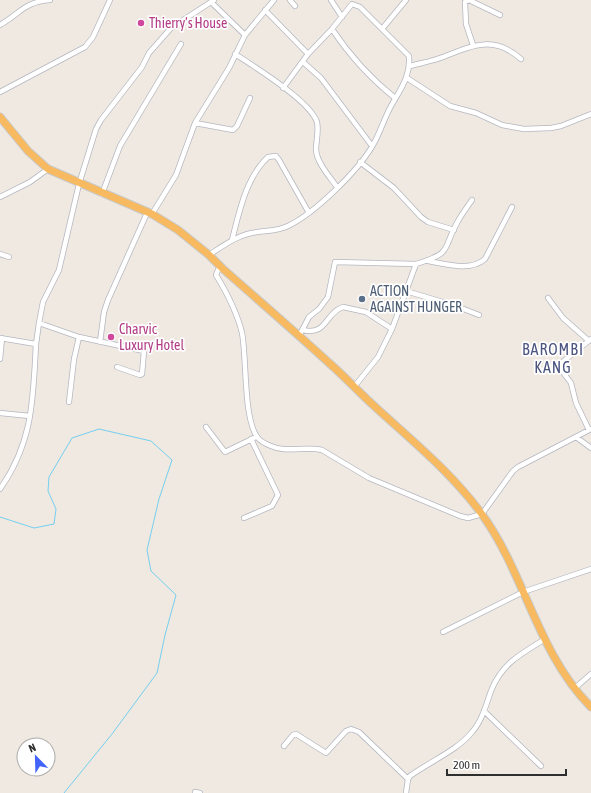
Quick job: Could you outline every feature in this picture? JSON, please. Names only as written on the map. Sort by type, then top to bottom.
[{"type":"highway","points":[[0,117],[28,151],[48,169],[79,184],[149,213],[178,230],[209,255],[447,472],[482,514],[502,548],[544,639],[575,688],[591,705]]},
{"type":"street","points":[[0,25],[16,16],[31,3],[50,0]]},
{"type":"street","points":[[0,92],[85,47],[93,37],[110,0]]},
{"type":"street","points":[[100,342],[104,312],[108,300],[149,213],[176,175],[195,123],[230,68],[235,54],[245,35],[274,0]]},
{"type":"street","points":[[290,0],[295,6]]},
{"type":"street","points":[[330,0],[342,16]]},
{"type":"street","points":[[382,29],[406,0]]},
{"type":"street","points":[[473,45],[466,24],[465,2],[469,0],[500,15]]},
{"type":"street","points":[[0,489],[19,459],[30,416],[36,344],[43,302],[59,270],[79,184],[96,129],[114,102],[142,67],[150,53],[171,28],[212,1],[245,35]]},
{"type":"street","points":[[209,255],[232,240],[253,233],[278,230],[289,226],[323,202],[360,162],[372,146],[406,78],[410,66],[409,56],[360,7],[353,2],[332,29],[308,54],[283,88]]},
{"type":"street","points":[[265,10],[308,54]]},
{"type":"street","points":[[332,29],[356,62],[374,81],[395,98]]},
{"type":"street","points":[[102,194],[120,146],[181,44]]},
{"type":"street","points":[[410,66],[442,57],[473,45],[498,45],[511,49],[521,59]]},
{"type":"street","points":[[235,54],[283,88],[311,112],[316,122],[318,159],[337,187]]},
{"type":"street","points":[[302,62],[321,78],[372,146]]},
{"type":"street","points":[[406,78],[450,106],[476,113],[502,125],[524,129],[551,128],[561,126],[591,114]]},
{"type":"street","points":[[195,123],[233,130],[237,126],[250,98]]},
{"type":"street","points":[[232,240],[240,206],[248,187],[268,157],[276,156],[279,160],[308,213]]},
{"type":"street","points":[[360,162],[394,188],[421,217],[428,222],[454,230]]},
{"type":"street","points":[[0,197],[30,182],[48,169]]},
{"type":"street","points":[[299,336],[309,317],[319,309],[328,297],[335,262],[416,264],[438,257],[445,251],[458,221],[472,200]]},
{"type":"street","points":[[426,261],[465,266],[480,264],[489,253],[512,206]]},
{"type":"street","points":[[0,254],[9,257]]},
{"type":"street","points":[[354,387],[378,357],[392,329],[416,264]]},
{"type":"street","points":[[222,268],[218,270],[216,275],[233,305],[242,335],[247,396],[254,430],[258,438],[272,447],[315,448],[322,450],[369,478],[468,518],[482,514],[513,471],[518,467],[590,429],[576,403],[571,383],[559,366],[590,340],[563,318],[548,298]]},
{"type":"street","points":[[406,291],[456,306],[479,315]]},
{"type":"street","points":[[303,330],[312,332],[318,330],[343,307],[366,312],[392,329]]},
{"type":"street","points":[[39,323],[79,337],[144,351],[142,374],[140,376],[117,367]]},
{"type":"street","points":[[69,402],[74,359],[79,337]]},
{"type":"street","points":[[0,359],[1,338],[36,344]]},
{"type":"street","points":[[0,413],[30,416]]},
{"type":"street","points":[[206,427],[225,452],[251,438],[258,438]]},
{"type":"street","points":[[576,437],[591,448]]},
{"type":"street","points":[[244,518],[272,506],[278,495],[251,438]]},
{"type":"street","points":[[444,632],[523,592],[591,569]]},
{"type":"street","points":[[406,793],[408,779],[468,738],[478,725],[492,689],[507,664],[544,639]]},
{"type":"street","points":[[575,688],[591,674]]},
{"type":"street","points":[[484,711],[541,766]]},
{"type":"street","points":[[284,746],[293,735],[296,734],[326,753],[346,731],[351,729],[358,732],[408,779]]},
{"type":"waterway","points":[[0,517],[34,528],[54,524],[56,509],[48,491],[49,477],[72,438],[99,429],[151,441],[172,460],[159,499],[147,550],[151,571],[176,595],[165,635],[157,673],[112,734],[64,793]]},
{"type":"place","name":"Thierry’s House","points":[[141,23]]},
{"type":"place","name":"ACTION AGAINST HUNGER","points":[[362,299]]},
{"type":"place","name":"Charvic Luxury Hotel","points":[[111,337]]},
{"type":"district","name":"BAROMBI KANG","points":[[553,358]]}]
